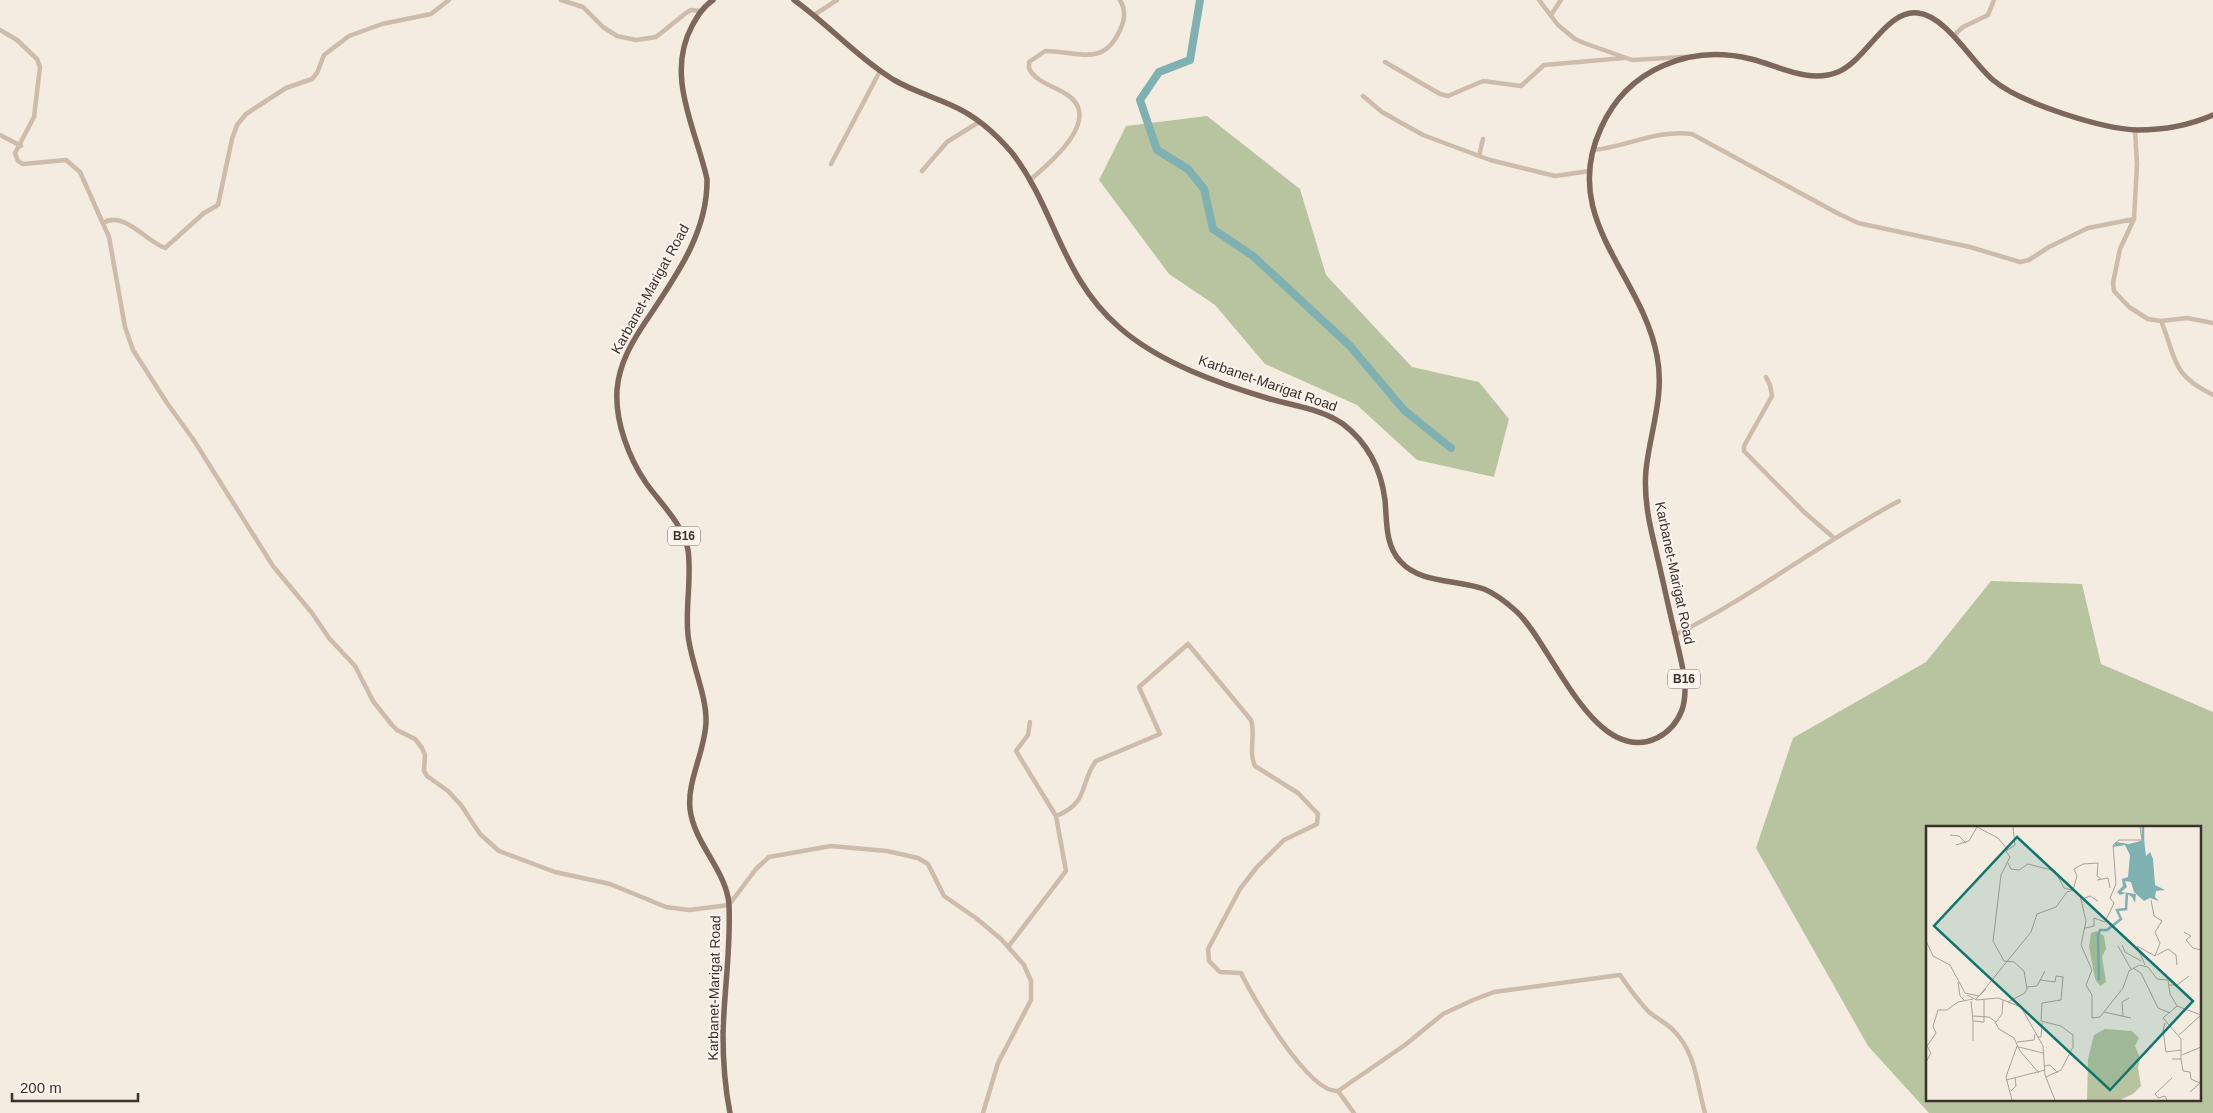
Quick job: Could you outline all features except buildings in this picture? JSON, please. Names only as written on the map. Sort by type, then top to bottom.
[{"type":"main road","name":"Karbanet-Marigat Road","points":[[794,0],[880,71],[900,84],[955,106],[979,122],[1002,142],[1030,180],[1074,273],[1090,296],[1112,321],[1143,346],[1180,365],[1254,394],[1312,410],[1338,420],[1363,443],[1373,456],[1380,473],[1391,548],[1398,560],[1411,571],[1422,576],[1479,587],[1496,595],[1512,607],[1532,627],[1573,693],[1605,732],[1615,738],[1638,743],[1660,737],[1672,728],[1680,716],[1685,690],[1675,635],[1651,530],[1646,494],[1647,462],[1660,384],[1657,351],[1641,306],[1614,262],[1592,208],[1590,172],[1592,150],[1605,118],[1626,92],[1656,69],[1684,57],[1729,55],[1819,77],[1843,71],[1854,62],[1891,22],[1907,13],[1925,14],[1934,19],[1953,36],[1988,75],[2015,95],[2090,121],[2135,130],[2189,123],[2213,116]]},
{"type":"main road","name":"Karbanet-Marigat Road","points":[[709,1],[700,11],[686,37],[682,52],[681,82],[707,179],[705,208],[701,223],[680,268],[628,349],[621,369],[617,391],[623,434],[632,458],[646,483],[683,535],[688,551],[688,635],[706,719],[704,742],[690,795],[690,810],[700,841],[728,894],[730,948],[723,1036],[730,1113]]},
{"type":"street","points":[[103,223],[109,219],[120,220],[165,248],[204,213],[218,205],[232,139],[237,125],[246,114],[286,88],[312,79],[317,73],[324,55],[349,36],[382,24],[431,14],[449,0]]},
{"type":"street","points":[[561,0],[583,7],[603,27],[617,36],[636,40],[656,37],[691,10],[700,11]]},
{"type":"street","points":[[814,15],[837,0]]},
{"type":"street","points":[[1030,180],[1067,144],[1076,129],[1079,114],[1074,100],[1035,76],[1029,68],[1029,62],[1045,51],[1092,55],[1108,49],[1123,25],[1124,12],[1120,0]]},
{"type":"street","points":[[1539,0],[1558,25],[1575,39],[1624,58]]},
{"type":"street","points":[[1550,15],[1561,0]]},
{"type":"street","points":[[1953,36],[1963,27],[1988,15],[1994,0]]},
{"type":"street","points":[[0,30],[17,40],[37,60],[40,67],[37,106],[20,146],[15,153],[18,161],[23,164],[55,159],[66,160],[80,172],[103,223],[115,264],[126,327],[133,350],[193,439],[273,566],[329,638],[355,666],[373,701],[397,730],[415,739],[422,748],[425,755],[424,771],[426,776],[448,792],[461,805],[480,834],[499,851],[555,872],[610,884],[666,907],[689,910],[728,905],[756,869],[770,857],[831,846],[888,851],[918,858],[928,864],[944,896],[982,921],[1008,947],[1027,970],[1033,992],[1031,1000],[998,1063],[983,1113]]},
{"type":"street","points":[[1385,62],[1440,94],[1448,96],[1483,81],[1521,86],[1544,66],[1624,58],[1641,60],[1684,57]]},
{"type":"street","points":[[830,164],[880,71]]},
{"type":"street","points":[[1363,96],[1375,108],[1402,124],[1432,139],[1479,156],[1544,175],[1562,176],[1590,172]]},
{"type":"street","points":[[922,171],[948,142],[979,122]]},
{"type":"street","points":[[2135,130],[2134,219],[2120,249],[2113,287],[2120,300],[2136,313],[2148,319],[2188,318],[2213,323]]},
{"type":"street","points":[[1592,150],[1608,149],[1665,134],[1692,134],[1836,213],[1858,223],[1970,247],[2020,262],[2029,260],[2049,247],[2088,228],[2134,219]]},
{"type":"street","points":[[0,135],[20,146]]},
{"type":"street","points":[[1479,156],[1483,139]]},
{"type":"street","points":[[2161,320],[2175,364],[2196,387],[2213,395]]},
{"type":"street","points":[[1766,377],[1772,396],[1744,446],[1744,451],[1804,512],[1834,538]]},
{"type":"street","points":[[1675,635],[1702,621],[1834,538],[1899,501]]},
{"type":"street","points":[[1056,816],[1071,809],[1078,801],[1096,760],[1159,736],[1160,729],[1139,687],[1188,644],[1251,720],[1253,727],[1251,747],[1255,766],[1298,793],[1318,814],[1319,819],[1317,824],[1284,840],[1247,879],[1211,944],[1208,954],[1209,961],[1220,972],[1241,973],[1278,1036],[1301,1065],[1323,1087],[1338,1091],[1354,1113]]},
{"type":"street","points":[[1008,947],[1048,894],[1065,875],[1066,862],[1056,816],[1016,751],[1028,735],[1030,722]]},
{"type":"street","points":[[1338,1091],[1392,1055],[1444,1014],[1473,1000],[1494,992],[1620,976],[1649,1012],[1674,1031],[1683,1042],[1695,1068],[1705,1113]]},
{"type":"green space","points":[[1207,116],[1300,189],[1326,275],[1412,367],[1479,382],[1509,419],[1494,477],[1417,460],[1357,405],[1265,364],[1215,305],[1169,274],[1099,180],[1126,126]]},
{"type":"green space","points":[[1991,581],[2082,584],[2101,664],[2213,712],[2213,1113],[1929,1113],[1868,1046],[1756,848],[1793,738],[1926,662]]},
{"type":"waterway","points":[[1200,0],[1190,60],[1159,72],[1140,100],[1157,150],[1188,169],[1204,189],[1213,229],[1253,256],[1350,346],[1404,410],[1451,448]]}]
